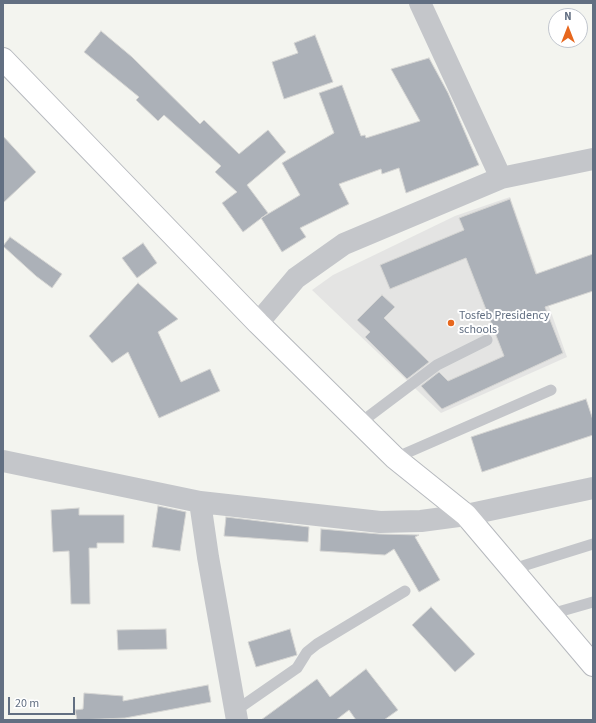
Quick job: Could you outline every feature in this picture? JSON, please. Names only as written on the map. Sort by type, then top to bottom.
[{"type":"street","points":[[420,3],[501,178]]},
{"type":"street","points":[[3,59],[258,323],[395,458],[466,515],[592,662]]},
{"type":"street","points":[[258,323],[296,278],[344,244],[501,178],[593,158]]},
{"type":"street","points":[[3,461],[200,502],[380,522],[421,521],[466,515],[593,488]]},
{"type":"street","points":[[200,502],[208,557],[236,715]]},
{"type":"lane","points":[[360,423],[437,364],[487,340]]},
{"type":"lane","points":[[395,458],[551,390]]},
{"type":"lane","points":[[513,569],[593,544]]},
{"type":"lane","points":[[236,715],[297,668],[307,652],[317,644],[405,591]]},
{"type":"lane","points":[[551,614],[593,602]]},
{"type":"shaded area","name":"Tosfeb Presidency schools","points":[[510,197],[567,357],[441,413],[312,290],[333,275],[455,216]]},
{"type":"building","points":[[101,31],[132,57],[200,124],[204,120],[239,154],[268,130],[286,152],[247,185],[268,213],[243,232],[222,203],[237,192],[215,172],[221,166],[164,115],[158,121],[136,100],[139,97],[84,52]]},
{"type":"building","points":[[315,35],[333,82],[284,99],[272,62],[298,53],[294,43]]},
{"type":"building","points":[[429,58],[448,93],[479,165],[406,193],[399,168],[382,174],[381,169],[339,184],[349,204],[300,228],[306,237],[282,252],[261,218],[300,195],[282,163],[334,133],[319,93],[342,85],[361,136],[365,135],[366,138],[420,121],[391,69]]},
{"type":"building","points":[[3,136],[36,172],[3,203]]},
{"type":"building","points":[[510,199],[536,274],[593,254],[593,291],[545,307],[563,353],[442,409],[421,386],[439,372],[448,381],[504,356],[466,258],[390,289],[380,265],[464,230],[459,218]]},
{"type":"building","points":[[10,237],[62,274],[52,288],[36,276],[3,246]]},
{"type":"building","points":[[143,243],[157,263],[137,278],[122,258]]},
{"type":"building","points":[[138,283],[178,319],[158,332],[181,382],[210,369],[220,391],[159,418],[128,352],[112,363],[89,336]]},
{"type":"building","points":[[382,295],[395,307],[384,318],[429,362],[407,379],[365,337],[370,332],[357,320]]},
{"type":"building","points":[[586,399],[593,420],[593,435],[482,472],[471,437]]},
{"type":"building","points":[[158,506],[186,512],[180,551],[152,547]]},
{"type":"building","points":[[79,508],[79,515],[124,515],[124,543],[97,543],[97,548],[89,548],[90,604],[71,604],[69,551],[53,552],[51,510]]},
{"type":"building","points":[[226,517],[309,527],[308,542],[224,536]]},
{"type":"building","points":[[321,529],[379,534],[419,535],[415,537],[440,580],[419,592],[394,549],[385,555],[320,551]]},
{"type":"building","points":[[431,607],[475,654],[455,672],[412,625]]},
{"type":"building","points":[[166,629],[167,649],[118,650],[117,630]]},
{"type":"building","points":[[290,629],[297,655],[256,667],[248,642]]},
{"type":"building","points":[[366,669],[398,710],[384,720],[356,720],[349,710],[336,720],[261,720],[317,679],[330,697]]},
{"type":"building","points":[[208,685],[211,702],[125,718],[77,720],[75,710],[83,709],[84,693],[123,696],[123,701]]},
{"type":"place","name":"Tosfeb Presidency schools","points":[[451,323]]}]
